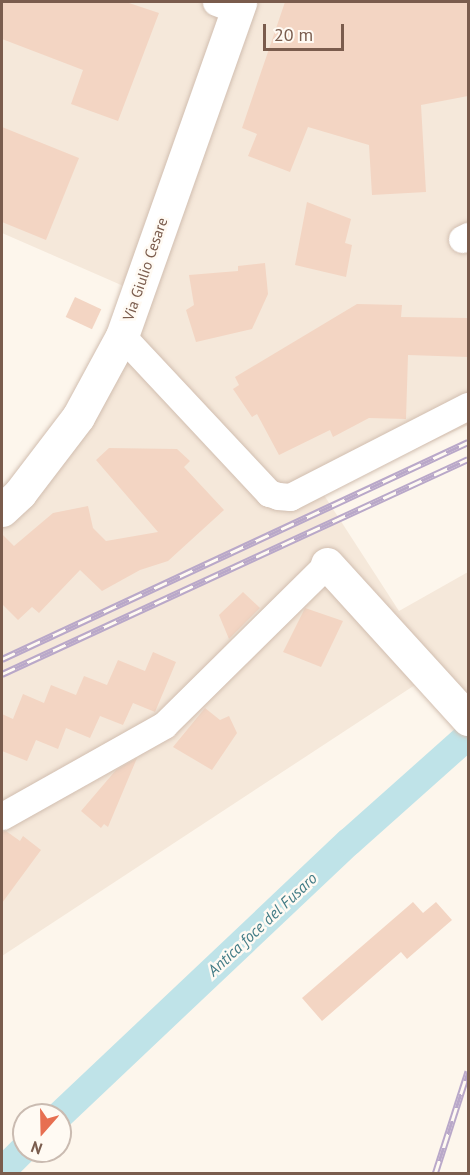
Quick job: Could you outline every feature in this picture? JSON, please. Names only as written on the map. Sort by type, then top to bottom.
[{"type":"street","name":"Via Giulio Cesare","points":[[2,510],[20,493],[78,417],[122,336],[231,4]]},
{"type":"street","points":[[122,336],[269,493],[290,497],[468,406]]},
{"type":"street","points":[[2,816],[164,725],[327,564],[467,717]]},
{"type":"shaded area","points":[[2,2],[468,2],[468,425],[322,492],[399,611],[468,572],[468,714],[421,681],[2,956],[2,521],[79,428],[128,288],[2,233]]},
{"type":"building","points":[[2,2],[126,2],[159,13],[118,121],[71,104],[83,70],[2,39]]},
{"type":"building","points":[[285,2],[468,2],[468,96],[421,105],[426,192],[372,195],[369,145],[308,127],[290,172],[248,156],[257,134],[242,128]]},
{"type":"building","points":[[2,127],[79,158],[46,240],[2,222]]},
{"type":"building","points":[[307,202],[351,219],[345,243],[352,245],[346,277],[295,265]]},
{"type":"building","points":[[265,263],[268,294],[252,329],[196,342],[186,310],[194,305],[189,275],[238,271],[238,266]]},
{"type":"building","points":[[75,297],[101,309],[92,329],[66,317]]},
{"type":"building","points":[[357,304],[402,305],[401,317],[468,318],[468,357],[408,355],[406,419],[369,418],[333,437],[330,430],[279,455],[257,414],[252,417],[233,389],[239,385],[235,377]]},
{"type":"building","points":[[109,448],[177,449],[190,461],[184,467],[224,510],[168,561],[140,570],[102,591],[80,570],[39,613],[32,607],[18,620],[2,604],[2,534],[14,546],[53,513],[88,506],[93,528],[106,541],[158,532],[96,460]]},
{"type":"building","points":[[243,592],[260,608],[229,639],[219,615]]},
{"type":"building","points":[[305,608],[343,621],[321,667],[283,652]]},
{"type":"building","points":[[153,652],[176,662],[155,712],[133,703],[123,725],[100,716],[90,738],[66,728],[58,749],[36,740],[27,761],[2,751],[2,714],[13,719],[23,694],[44,703],[51,685],[76,695],[84,676],[107,685],[118,660],[145,671]]},
{"type":"building","points":[[205,708],[220,720],[229,716],[237,733],[212,770],[173,747]]},
{"type":"building","points":[[137,758],[108,827],[104,824],[101,828],[81,811],[116,770]]},
{"type":"building","points":[[6,831],[20,841],[23,836],[41,850],[2,903],[2,832]]},
{"type":"building","points":[[413,902],[423,913],[436,902],[452,920],[407,959],[401,952],[322,1021],[302,998]]},
{"type":"waterway","name":"Antica foce del Fusaro","points":[[72,1104],[349,842],[468,736]]},
{"type":"waterway","name":"Antica foce del Fusaro","points":[[2,1171],[12,1161]]},
{"type":"railway","points":[[2,659],[468,442]]},
{"type":"railway","points":[[2,674],[468,459]]},
{"type":"railway","points":[[435,1174],[468,1071]]}]
